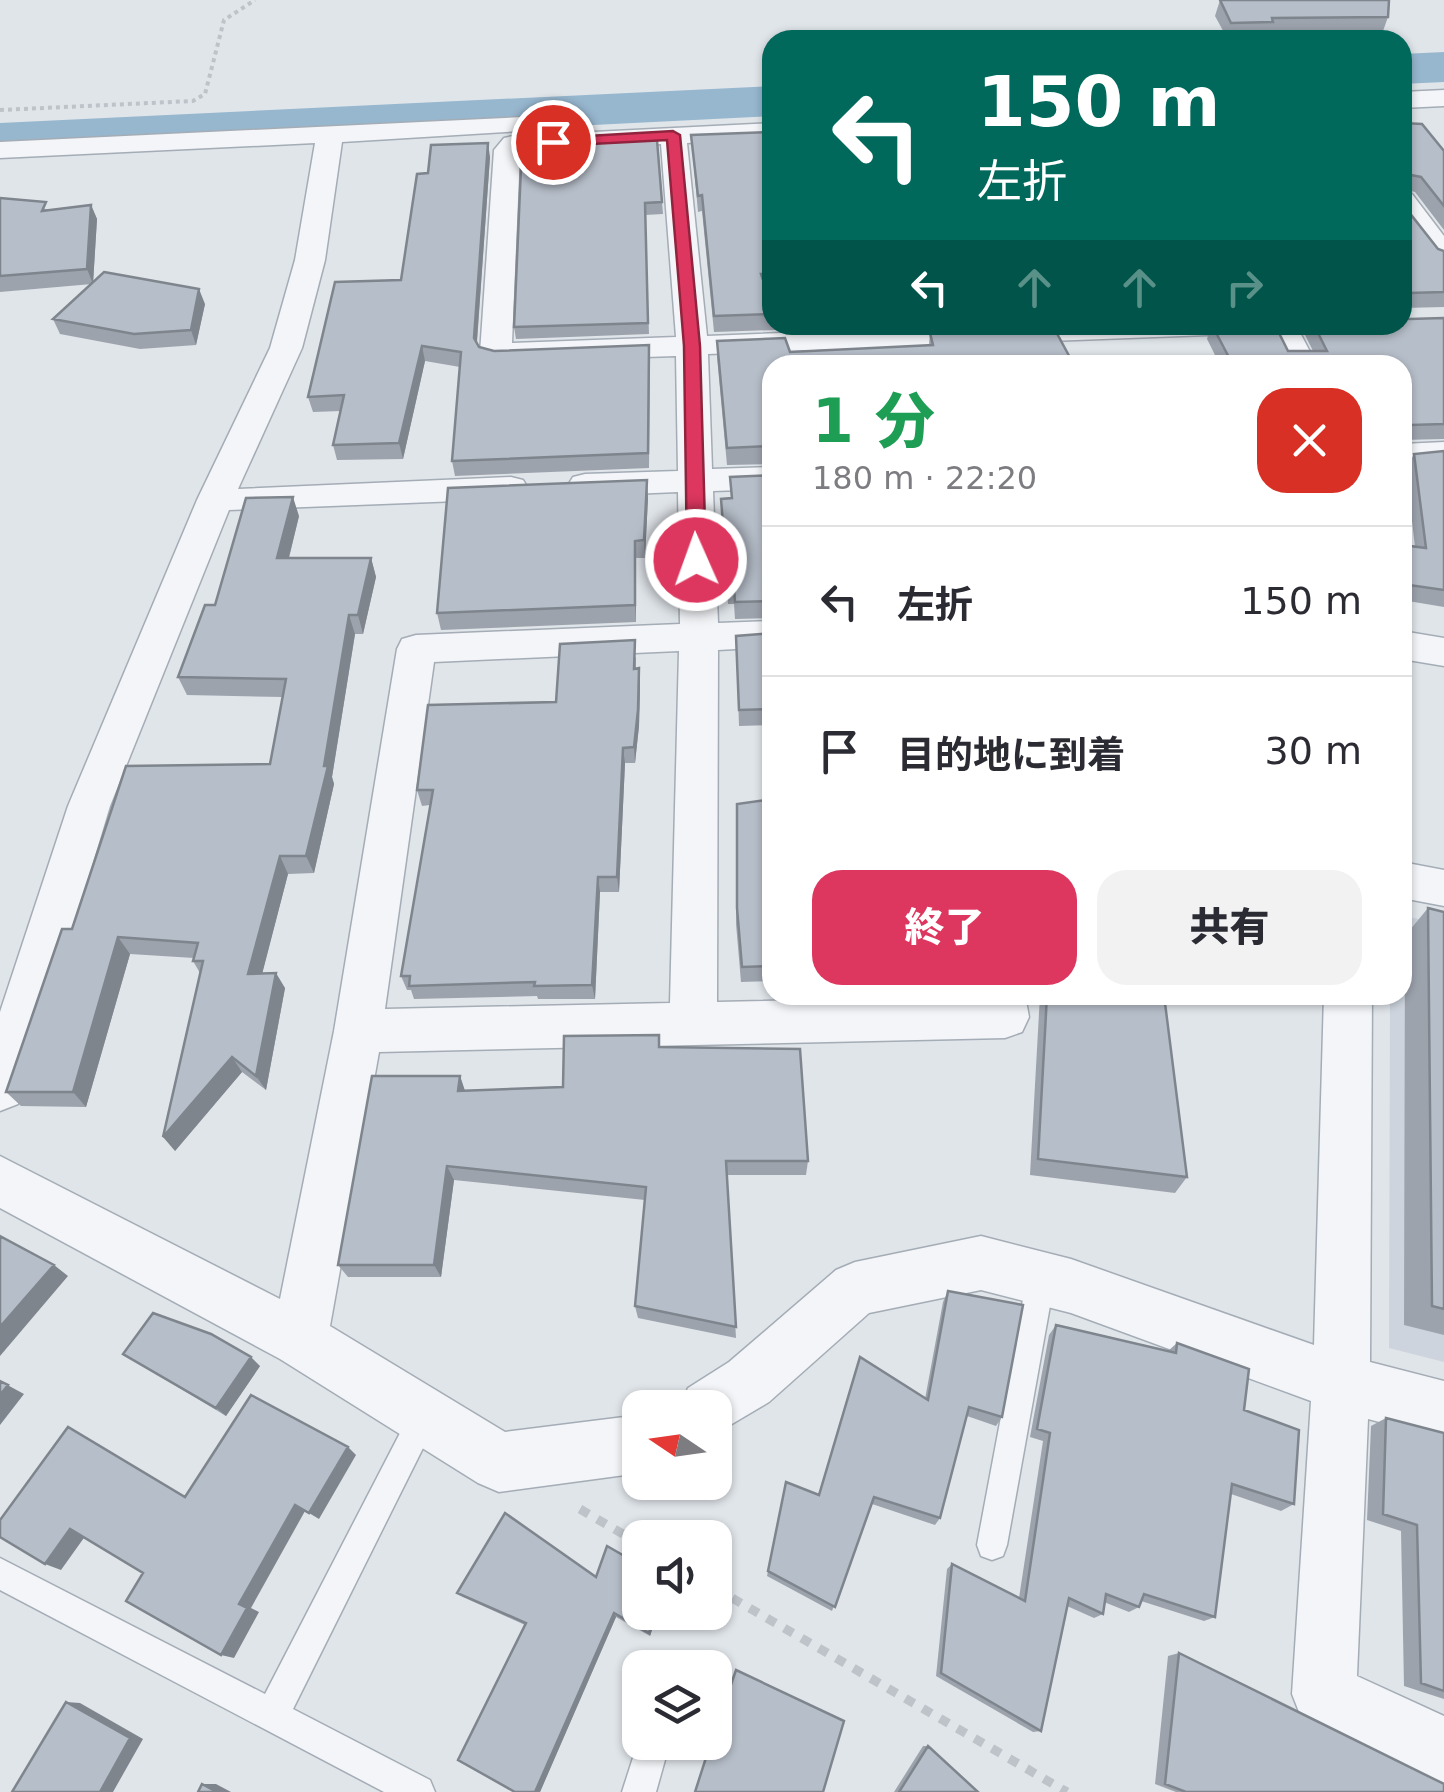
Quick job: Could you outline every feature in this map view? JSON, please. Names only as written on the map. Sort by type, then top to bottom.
[{"type":"street","points":[[1412,83],[1444,81]]},
{"type":"street","points":[[1412,100],[1444,98]]},
{"type":"street","points":[[0,150],[762,113]]},
{"type":"street","points":[[762,131],[513,144],[507,150],[496,353],[692,346],[847,335]]},
{"type":"street","points":[[0,1088],[89,806],[215,500],[286,348],[310,260],[330,134]]},
{"type":"street","points":[[673,135],[692,346],[698,639],[693,1026]]},
{"type":"street","points":[[1412,213],[1444,256]]},
{"type":"street","points":[[1412,454],[1444,452]]},
{"type":"street","points":[[215,500],[762,478]]},
{"type":"street","points":[[300,1339],[358,1031],[416,649],[762,635]]},
{"type":"street","points":[[1412,647],[1444,652]]},
{"type":"street","points":[[1412,882],[1444,888]]},
{"type":"street","points":[[358,1031],[1005,1017],[1003,1005]]},
{"type":"street","points":[[1348,1005],[1341,1383],[1324,1694],[1444,1750]]},
{"type":"street","points":[[0,1181],[300,1339],[499,1462],[622,1446]]},
{"type":"street","points":[[732,1393],[855,1290],[981,1263],[1040,1278],[1341,1383],[1444,1410]]},
{"type":"lane","points":[[992,1545],[1040,1278]]},
{"type":"lane","points":[[272,1715],[424,1416]]},
{"type":"lane","points":[[0,1573],[418,1792]]},
{"type":"lane","points":[[639,1792],[649,1760]]},
{"type":"path","points":[[0,110],[194,102],[205,94],[224,20],[255,0]]},
{"type":"path","points":[[732,1598],[1067,1792]]},
{"type":"shaded area","points":[[1412,918],[1444,924],[1444,1362],[1389,1348],[1390,1005],[1412,1005]]},
{"type":"building","points":[[1220,0],[1389,0],[1388,17],[1272,18],[1273,22],[1231,23]]},
{"type":"building","points":[[1412,124],[1422,124],[1444,151],[1444,206],[1421,177],[1412,175]]},
{"type":"building","points":[[762,132],[762,314],[714,316],[702,195],[698,196],[691,135]]},
{"type":"building","points":[[657,140],[662,202],[645,203],[648,323],[514,327],[522,145]]},
{"type":"building","points":[[488,143],[474,338],[479,347],[494,351],[649,345],[648,453],[452,461],[461,352],[422,346],[399,443],[333,445],[344,395],[308,397],[335,282],[401,280],[417,174],[428,173],[431,145]]},
{"type":"building","points":[[0,198],[46,202],[42,211],[91,205],[87,269],[0,276]]},
{"type":"building","points":[[1412,216],[1438,249],[1444,251],[1444,292],[1412,293]]},
{"type":"building","points":[[104,272],[199,289],[191,330],[134,334],[53,319]]},
{"type":"building","points":[[1444,318],[1444,424],[1412,425],[1412,355],[1228,355],[1217,335],[1280,335],[1288,351],[1327,351],[1319,335],[1412,335],[1412,319]]},
{"type":"building","points":[[930,335],[1058,335],[1069,355],[762,355],[762,446],[727,448],[717,341],[785,338],[790,352],[933,345]]},
{"type":"building","points":[[1444,451],[1444,590],[1412,585],[1412,546],[1426,548],[1414,454]]},
{"type":"building","points":[[762,475],[762,601],[735,602],[734,588],[728,588],[721,499],[732,498],[730,477]]},
{"type":"building","points":[[647,480],[644,540],[635,541],[635,605],[437,613],[448,488]]},
{"type":"building","points":[[293,497],[277,558],[371,558],[358,615],[349,615],[324,766],[328,766],[306,856],[280,856],[248,974],[276,973],[256,1076],[232,1057],[163,1137],[203,961],[193,961],[198,943],[118,937],[73,1092],[6,1092],[62,929],[72,929],[126,766],[270,764],[286,679],[178,677],[205,605],[215,605],[246,498]]},
{"type":"building","points":[[762,634],[762,709],[739,710],[736,636]]},
{"type":"building","points":[[635,640],[634,669],[639,668],[634,747],[623,748],[617,877],[598,877],[592,985],[534,986],[535,982],[409,986],[410,976],[401,976],[433,790],[417,790],[428,705],[556,702],[560,644]]},
{"type":"building","points":[[762,800],[762,966],[742,967],[737,908],[737,804]]},
{"type":"building","points":[[1428,908],[1444,912],[1444,1309],[1432,1306]]},
{"type":"building","points":[[1046,1005],[1165,1005],[1187,1177],[1038,1159]]},
{"type":"building","points":[[659,1035],[659,1047],[800,1049],[808,1161],[726,1161],[736,1327],[635,1306],[646,1187],[447,1166],[434,1265],[338,1265],[372,1076],[460,1076],[458,1091],[563,1087],[564,1036]]},
{"type":"building","points":[[0,1236],[54,1265],[0,1327]]},
{"type":"building","points":[[948,1291],[1023,1305],[1002,1417],[969,1407],[940,1518],[874,1497],[835,1607],[768,1571],[786,1482],[819,1495],[860,1357],[928,1400]]},
{"type":"building","points":[[153,1313],[211,1334],[251,1357],[216,1408],[123,1354]]},
{"type":"building","points":[[1056,1325],[1176,1353],[1177,1343],[1249,1369],[1244,1410],[1299,1430],[1294,1504],[1232,1484],[1215,1617],[1144,1594],[1139,1607],[1106,1594],[1103,1614],[1069,1598],[1041,1731],[941,1673],[952,1564],[1025,1601],[1050,1433],[1037,1429]]},
{"type":"building","points":[[251,1395],[348,1447],[309,1513],[295,1505],[239,1604],[247,1608],[221,1655],[126,1601],[143,1573],[70,1529],[45,1564],[0,1537],[0,1520],[68,1427],[185,1497]]},
{"type":"building","points":[[1386,1418],[1444,1433],[1444,1691],[1421,1683],[1417,1525],[1383,1514]]},
{"type":"building","points":[[505,1513],[596,1577],[607,1546],[622,1555],[622,1618],[614,1613],[535,1792],[515,1792],[458,1760],[526,1623],[457,1593]]},
{"type":"building","points":[[1179,1653],[1444,1784],[1444,1792],[1186,1792],[1165,1784]]},
{"type":"building","points":[[736,1670],[844,1721],[823,1792],[695,1792],[705,1760],[732,1760],[732,1682]]},
{"type":"building","points":[[66,1702],[130,1738],[100,1792],[12,1792]]},
{"type":"building","points":[[928,1746],[978,1792],[899,1792]]},
{"type":"building","points":[[202,1784],[217,1792],[198,1792]]},
{"type":"waterway","points":[[1412,69],[1444,67]]},
{"type":"waterway","points":[[0,139],[762,101]]},
{"type":"route","points":[[553,142],[673,135],[692,346],[696,560]]}]
